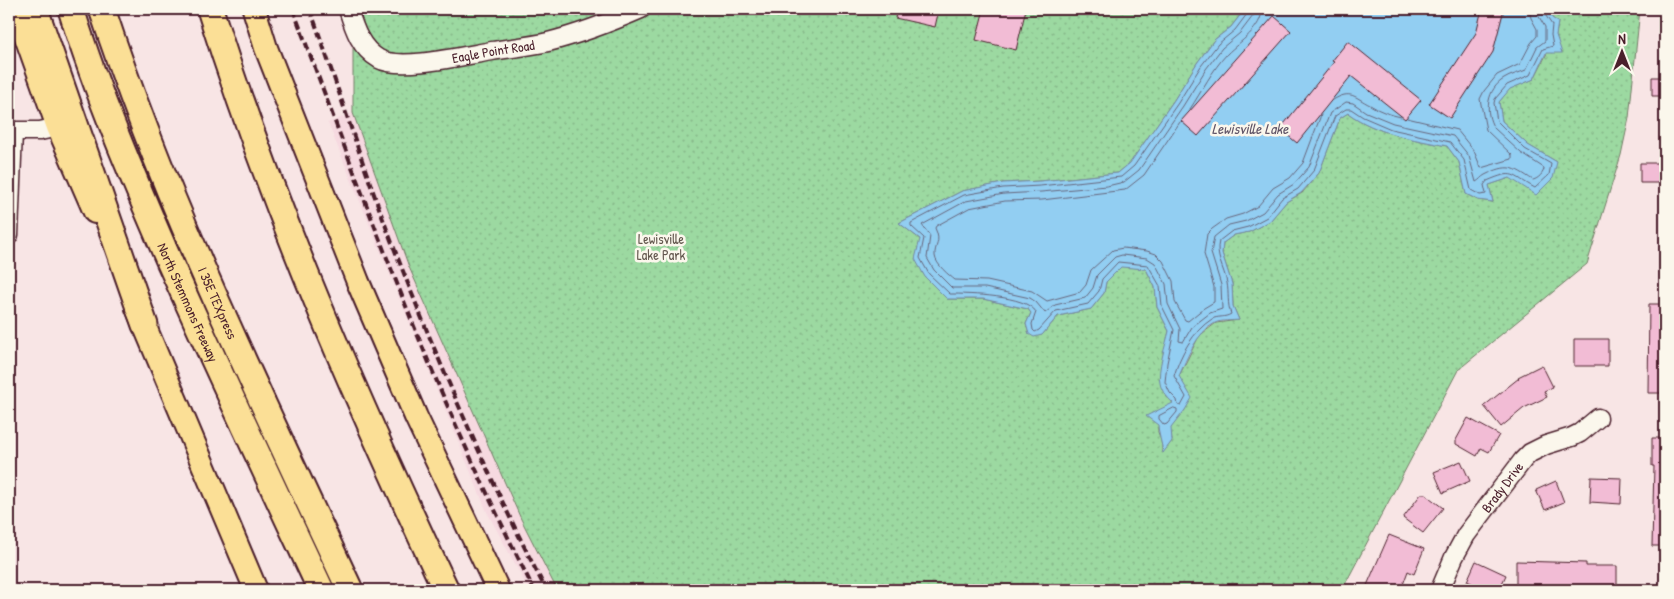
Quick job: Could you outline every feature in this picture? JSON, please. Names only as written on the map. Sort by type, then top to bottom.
[{"type":"highway","points":[[35,9],[144,325]]},
{"type":"highway","name":"North Stemmons Freeway","points":[[71,9],[109,118],[146,208],[205,343],[321,590]]},
{"type":"highway","name":"I 35E TEXpress","points":[[102,9],[139,114],[222,316],[350,590]]},
{"type":"highway","points":[[210,9],[278,202],[315,294],[394,480],[446,590]]},
{"type":"main road","points":[[16,9],[58,127],[256,590]]},
{"type":"main road","points":[[254,9],[266,48],[358,282],[416,417],[498,590]]},
{"type":"street","name":"Eagle Point Road","points":[[348,9],[354,29],[364,46],[381,60],[392,63],[424,62],[548,42],[610,23],[642,9]]},
{"type":"street","points":[[9,235],[11,131],[40,131],[58,127]]},
{"type":"street","name":"Brady Drive","points":[[1440,590],[1454,556],[1466,535],[1523,460],[1537,449],[1580,433],[1598,418]]},
{"type":"shaded area","points":[[353,113],[409,267],[521,519],[557,590],[529,590],[487,512],[328,123]]},
{"type":"green space","name":"Lewisville Lake Park","points":[[353,9],[1245,9],[1231,27],[1214,40],[1130,163],[1118,173],[1003,183],[962,191],[899,223],[920,239],[947,299],[983,299],[1028,309],[1031,313],[1026,324],[1029,334],[1042,335],[1058,316],[1091,309],[1104,293],[1106,282],[1121,266],[1146,269],[1155,287],[1157,307],[1169,331],[1162,363],[1166,396],[1174,403],[1158,428],[1162,452],[1172,441],[1170,428],[1185,410],[1179,376],[1199,336],[1216,323],[1239,320],[1233,306],[1232,284],[1222,253],[1223,243],[1234,235],[1249,232],[1270,221],[1286,202],[1302,193],[1319,173],[1340,118],[1348,113],[1383,131],[1447,146],[1459,162],[1466,194],[1478,200],[1493,202],[1489,185],[1557,162],[1528,145],[1502,121],[1499,102],[1509,89],[1534,79],[1556,35],[1558,22],[1552,18],[1547,9],[1640,9],[1629,118],[1621,155],[1587,264],[1458,370],[1342,590],[557,590],[521,519],[409,267],[353,113]]},
{"type":"water","name":"Lewisville Lake","points":[[1245,9],[1547,9],[1552,18],[1558,22],[1556,35],[1562,53],[1546,53],[1534,79],[1510,89],[1499,102],[1502,121],[1528,145],[1557,162],[1553,178],[1536,195],[1510,178],[1489,185],[1493,202],[1478,200],[1466,194],[1459,162],[1447,146],[1383,131],[1348,113],[1340,118],[1319,173],[1301,193],[1286,202],[1270,221],[1249,232],[1234,235],[1223,243],[1222,253],[1232,284],[1233,306],[1239,320],[1215,323],[1202,333],[1193,346],[1179,376],[1192,398],[1171,428],[1172,441],[1163,453],[1158,425],[1146,416],[1173,403],[1162,389],[1159,378],[1169,331],[1157,307],[1155,287],[1146,269],[1121,267],[1106,282],[1104,293],[1091,309],[1058,316],[1042,335],[1034,337],[1029,334],[1026,324],[1031,313],[1028,309],[983,299],[947,299],[925,277],[915,259],[920,239],[899,223],[962,191],[1003,183],[1118,173],[1130,163],[1214,40],[1231,27]]},
{"type":"building","points":[[897,9],[939,9],[935,27],[895,18]]},
{"type":"building","points":[[984,9],[1026,9],[1016,50],[976,40]]},
{"type":"building","points":[[1482,9],[1504,9],[1493,52],[1450,118],[1429,104],[1476,33]]},
{"type":"building","points":[[1274,16],[1291,31],[1198,136],[1181,121]]},
{"type":"building","points":[[1348,41],[1421,100],[1405,119],[1351,76],[1297,143],[1280,129],[1334,62],[1332,61]]},
{"type":"building","points":[[1652,77],[1665,77],[1665,96],[1652,96]]},
{"type":"building","points":[[1640,163],[1665,163],[1665,183],[1640,183]]},
{"type":"building","points":[[1649,304],[1665,304],[1665,393],[1648,393]]},
{"type":"building","points":[[1574,339],[1608,339],[1608,366],[1574,366]]},
{"type":"building","points":[[1542,365],[1553,387],[1544,391],[1547,397],[1524,408],[1501,427],[1484,406],[1518,377]]},
{"type":"building","points":[[1468,418],[1499,435],[1489,452],[1481,448],[1477,456],[1456,444],[1456,440]]},
{"type":"building","points":[[1652,438],[1665,438],[1665,546],[1652,546],[1654,466],[1652,466]]},
{"type":"building","points":[[1461,461],[1470,481],[1443,493],[1434,472]]},
{"type":"building","points":[[1591,477],[1622,478],[1621,504],[1590,502]]},
{"type":"building","points":[[1556,481],[1564,502],[1545,510],[1536,490]]},
{"type":"building","points":[[1421,494],[1425,494],[1443,508],[1423,533],[1403,518]]},
{"type":"building","points":[[1389,535],[1424,549],[1414,574],[1408,571],[1401,590],[1365,590]]},
{"type":"building","points":[[1476,561],[1506,575],[1499,590],[1487,590],[1467,581]]},
{"type":"building","points":[[1516,561],[1586,563],[1586,566],[1617,566],[1617,590],[1516,590]]},
{"type":"railway","points":[[293,9],[374,225],[432,371],[481,481],[534,590]]},
{"type":"railway","points":[[310,9],[376,200],[422,320],[481,456],[546,590]]}]
